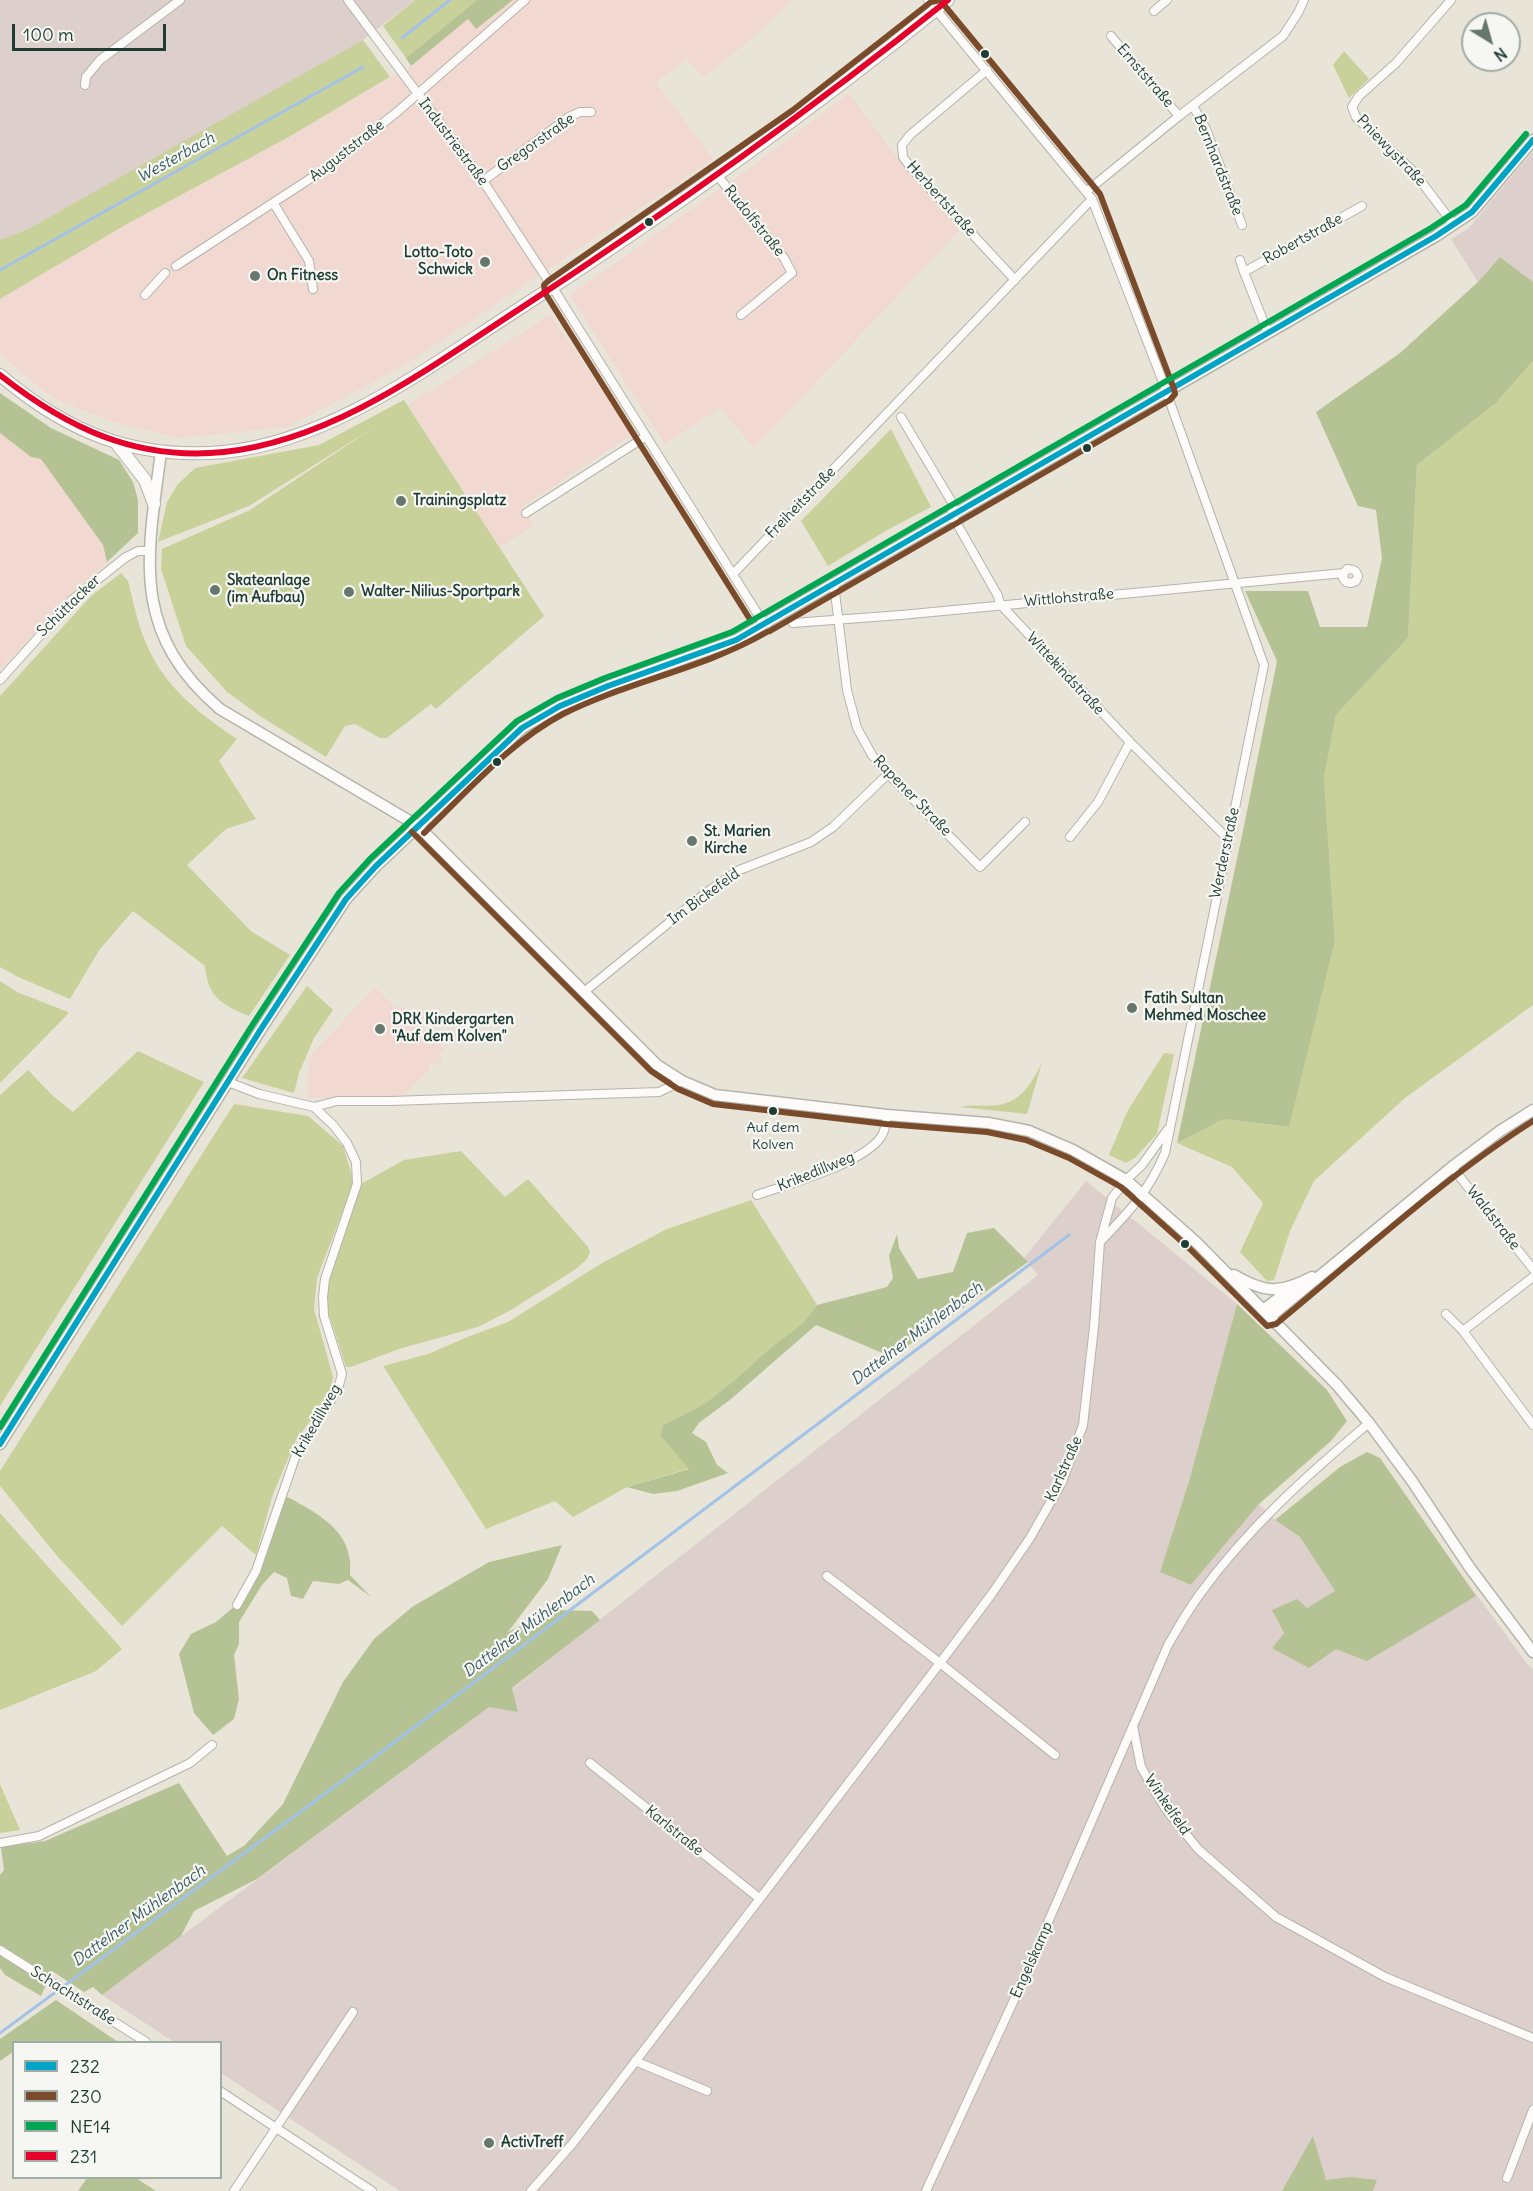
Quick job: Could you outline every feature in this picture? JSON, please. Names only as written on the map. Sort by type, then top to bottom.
[{"type":"main road","points":[[0,375],[36,405],[66,423],[117,444],[161,452],[226,452],[277,442],[322,425],[375,400],[553,288],[798,117],[932,5],[948,0]]},
{"type":"main road","points":[[117,444],[145,480],[154,504]]},
{"type":"street","points":[[85,85],[87,77],[100,60],[180,0]]},
{"type":"street","name":"Industriestraße","points":[[348,0],[483,181],[764,624]]},
{"type":"street","name":"Auguststraße","points":[[176,266],[325,169],[418,93],[525,0]]},
{"type":"street","points":[[1154,11],[1167,0]]},
{"type":"street","name":"Freiheitstraße","points":[[733,574],[988,311],[1090,195],[1179,116],[1283,36],[1304,0]]},
{"type":"street","name":"Pniewystraße","points":[[1451,0],[1396,63],[1359,96],[1352,107],[1356,117],[1414,172],[1454,225]]},
{"type":"street","name":"Werderstraße","points":[[932,5],[1090,195],[1166,392],[1264,665],[1165,1153],[1155,1176],[1143,1195]]},
{"type":"street","name":"Ernststraße","points":[[1112,36],[1179,116]]},
{"type":"street","name":"Herbertstraße","points":[[987,70],[910,135],[902,145],[903,157],[1015,280]]},
{"type":"street","name":"Bernhardstraße","points":[[1193,106],[1206,129],[1242,225]]},
{"type":"street","name":"Gregorstraße","points":[[483,181],[569,117],[580,112],[591,112]]},
{"type":"street","points":[[0,1444],[346,899],[376,866],[522,728],[560,706],[608,686],[736,640],[1454,225],[1483,202],[1533,140]]},
{"type":"street","name":"Rudolfstraße","points":[[717,175],[784,258],[792,273],[741,315]]},
{"type":"street","points":[[274,204],[309,261],[313,289]]},
{"type":"street","name":"Robertstraße","points":[[1244,272],[1362,206]]},
{"type":"street","name":"Robertstraße","points":[[1240,260],[1268,333]]},
{"type":"street","points":[[145,295],[165,273]]},
{"type":"street","name":"Wittekindstraße","points":[[901,417],[953,504],[952,515],[998,596],[1000,604],[1130,742],[1228,839]]},
{"type":"street","points":[[526,513],[645,437]]},
{"type":"street","points":[[161,452],[150,550],[152,603],[161,632],[174,658],[186,676],[205,697],[220,710],[418,826],[657,1065],[682,1081],[714,1095],[739,1099],[988,1123],[1029,1131],[1073,1150],[1126,1180],[1219,1265],[1315,1361],[1369,1423],[1412,1481],[1476,1577],[1533,1652]]},
{"type":"street","name":"Schüttacker","points":[[0,680],[72,600],[126,557],[138,551],[150,550]]},
{"type":"street","name":"Wittlohstraße","points":[[793,623],[1344,573]]},
{"type":"street","name":"Rapener Straße","points":[[834,584],[847,690],[857,728],[872,756],[980,867],[1025,822]]},
{"type":"street","points":[[1070,837],[1098,802],[1130,742]]},
{"type":"street","name":"Im Bickefeld","points":[[584,992],[703,895],[737,871],[811,842],[833,827],[888,774]]},
{"type":"street","points":[[228,1082],[259,1094],[314,1107],[337,1101],[659,1092],[682,1081]]},
{"type":"street","name":"Krikedillweg","points":[[237,1605],[256,1571],[296,1455],[338,1389],[342,1374],[324,1316],[324,1297],[327,1271],[357,1184],[356,1162],[347,1143],[334,1126],[314,1107]]},
{"type":"street","points":[[1266,1314],[1302,1292],[1323,1272],[1452,1167],[1500,1131],[1533,1110]]},
{"type":"street","name":"Krikedillweg","points":[[757,1195],[851,1160],[869,1150],[882,1136],[887,1115]]},
{"type":"street","name":"Werderstraße","points":[[1126,1180],[1142,1165],[1170,1126]]},
{"type":"street","name":"Waldstraße","points":[[1452,1167],[1533,1269]]},
{"type":"street","name":"Karlstraße","points":[[531,2191],[573,2143],[940,1663],[1030,1538],[1062,1482],[1083,1425],[1094,1327],[1100,1242],[1112,1198],[1126,1180]]},
{"type":"street","points":[[1100,1242],[1143,1195]]},
{"type":"street","points":[[1219,1265],[1252,1286],[1266,1290],[1294,1287]]},
{"type":"street","points":[[1266,1314],[1294,1287],[1323,1272]]},
{"type":"street","points":[[1463,1331],[1533,1277]]},
{"type":"street","points":[[1446,1314],[1463,1331],[1533,1425]]},
{"type":"street","points":[[1133,1726],[1168,1645],[1198,1595],[1235,1548],[1275,1505],[1369,1423]]},
{"type":"street","points":[[827,1576],[1055,1755]]},
{"type":"street","name":"Winkelfeld","points":[[1133,1726],[1141,1767],[1165,1808],[1198,1849],[1276,1917],[1385,1977],[1533,2038]]},
{"type":"street","name":"Engelskamp","points":[[926,2191],[1020,1987],[1133,1726]]},
{"type":"street","points":[[0,1843],[39,1836],[190,1763],[212,1745]]},
{"type":"street","name":"Karlstraße","points":[[590,1763],[759,1898]]},
{"type":"street","name":"Schachtstraße","points":[[0,1950],[143,2041]]},
{"type":"street","points":[[234,2191],[353,2012]]},
{"type":"street","points":[[635,2061],[707,2091]]},
{"type":"street","points":[[222,2092],[372,2191]]},
{"type":"street","points":[[1507,2178],[1533,2110]]},
{"type":"shaded area","points":[[0,0],[415,0],[356,45],[30,228],[0,240]]},
{"type":"shaded area","points":[[513,0],[793,0],[747,43],[703,77],[687,59],[656,82],[713,159],[405,365],[288,427],[177,438],[120,424],[66,404],[46,393],[0,354],[0,299],[127,224],[287,138],[411,66],[468,19],[476,29]]},
{"type":"shaded area","points":[[849,93],[906,170],[960,230],[754,448],[720,408],[665,444],[570,295],[758,162]]},
{"type":"shaded area","points":[[1533,151],[1533,282],[1500,257],[1478,282],[1451,239],[1469,228]]},
{"type":"shaded area","points":[[550,315],[633,434],[523,506],[534,526],[500,547],[408,405]]},
{"type":"shaded area","points":[[0,433],[31,457],[41,458],[103,545],[107,562],[69,596],[0,670]]},
{"type":"shaded area","name":"DRK Kindergarten \"Auf dem Kolven\"","points":[[375,987],[397,1009],[401,1006],[445,1050],[439,1055],[443,1059],[436,1066],[432,1062],[426,1074],[402,1096],[307,1098],[310,1056]]},
{"type":"shaded area","points":[[1086,1181],[1237,1304],[1189,1481],[1160,1572],[1191,1585],[1259,1504],[1275,1520],[1300,1537],[1335,1591],[1307,1609],[1273,1611],[1284,1633],[1272,1648],[1336,1649],[1476,1596],[1410,1504],[1533,1669],[1533,2191],[400,2191],[222,2074],[222,2041],[172,2041],[102,1995],[489,1707],[1038,1275],[1024,1258]]},
{"type":"green space","points":[[415,0],[477,0],[406,58],[383,26]]},
{"type":"green space","points":[[477,0],[513,0],[476,29],[468,19],[411,66],[406,58]]},
{"type":"green space","points":[[363,40],[390,77],[287,138],[127,224],[0,299],[0,240],[30,228]]},
{"type":"green space","points":[[1344,51],[1369,79],[1349,98],[1333,65]]},
{"type":"green space","points":[[1500,257],[1533,282],[1533,361],[1496,403],[1417,465],[1408,638],[1336,715],[1324,778],[1335,941],[1289,1127],[1224,1119],[1177,1143],[1277,661],[1245,591],[1308,591],[1320,627],[1367,627],[1382,558],[1376,510],[1358,506],[1316,412],[1400,353],[1478,282]]},
{"type":"green space","points":[[1533,361],[1533,1005],[1405,1098],[1314,1181],[1290,1231],[1274,1280],[1267,1281],[1240,1252],[1263,1203],[1232,1167],[1177,1143],[1224,1119],[1288,1127],[1335,941],[1324,778],[1336,715],[1408,638],[1417,465],[1496,403]]},
{"type":"green space","points":[[0,393],[51,428],[119,460],[133,482],[138,500],[138,533],[107,562],[103,545],[41,459],[31,457],[0,433]]},
{"type":"green space","name":"Walter-Nilius-Sportpark","points":[[404,400],[544,616],[436,709],[431,704],[387,738],[380,738],[355,724],[345,726],[326,757],[263,718],[227,692],[186,646],[161,569],[162,549],[250,510],[373,428],[249,506],[158,542],[167,502],[178,484],[195,468],[319,445]]},
{"type":"green space","points":[[891,429],[931,507],[828,566],[801,521]]},
{"type":"green space","points":[[121,573],[128,581],[137,617],[150,652],[167,679],[188,702],[237,739],[219,761],[256,819],[226,829],[187,865],[251,931],[290,955],[249,1016],[218,999],[209,986],[205,966],[133,911],[100,949],[70,999],[0,967],[0,696],[91,596]]},
{"type":"green space","points":[[0,981],[17,992],[68,1012],[68,1014],[0,1083]]},
{"type":"green space","points":[[307,986],[333,1010],[314,1038],[299,1073],[294,1093],[242,1078]]},
{"type":"green space","points":[[138,1051],[204,1082],[0,1406],[0,1095],[28,1070],[52,1095],[73,1112]]},
{"type":"green space","points":[[1164,1053],[1174,1054],[1157,1134],[1135,1158],[1126,1163],[1109,1155],[1127,1112]]},
{"type":"green space","points":[[1042,1063],[1027,1114],[960,1107],[1007,1103],[1025,1090]]},
{"type":"green space","points":[[234,1104],[308,1116],[343,1146],[354,1182],[317,1278],[314,1309],[333,1377],[330,1394],[296,1440],[273,1494],[256,1555],[222,1526],[122,1626],[58,1557],[0,1486],[0,1471]]},
{"type":"green space","points":[[461,1151],[505,1197],[528,1179],[588,1247],[590,1252],[587,1259],[576,1269],[511,1310],[478,1327],[402,1348],[346,1367],[328,1311],[325,1291],[361,1184],[404,1160]]},
{"type":"green space","points":[[751,1200],[817,1305],[803,1323],[769,1349],[735,1380],[704,1404],[663,1425],[660,1435],[690,1468],[627,1487],[573,1517],[555,1501],[486,1529],[383,1366],[428,1354],[508,1322],[602,1263],[667,1229]]},
{"type":"green space","points":[[994,1228],[1028,1262],[892,1357],[816,1325],[731,1399],[699,1423],[692,1433],[706,1442],[717,1465],[728,1473],[677,1491],[653,1494],[627,1487],[689,1469],[660,1435],[663,1425],[704,1404],[735,1380],[769,1349],[803,1323],[817,1305],[887,1287],[893,1278],[889,1256],[897,1234],[899,1248],[918,1279],[953,1272],[967,1233]]},
{"type":"green space","points":[[1237,1304],[1327,1390],[1347,1421],[1331,1441],[1259,1504],[1191,1585],[1160,1572],[1189,1481]]},
{"type":"green space","points":[[1367,1452],[1380,1458],[1476,1596],[1367,1661],[1336,1649],[1309,1668],[1272,1648],[1284,1633],[1272,1610],[1297,1599],[1307,1608],[1335,1591],[1300,1537],[1275,1520],[1340,1467]]},
{"type":"green space","points":[[284,1495],[324,1519],[340,1535],[350,1558],[350,1575],[371,1597],[348,1580],[339,1584],[313,1581],[303,1599],[291,1596],[287,1578],[274,1572],[262,1585],[239,1622],[239,1644],[234,1655],[239,1699],[234,1719],[213,1735],[194,1713],[179,1654],[191,1634],[216,1622],[249,1594],[262,1566]]},
{"type":"green space","points":[[0,1513],[122,1649],[96,1671],[0,1710]]},
{"type":"green space","points":[[562,1545],[548,1579],[508,1632],[555,1610],[592,1611],[600,1620],[512,1688],[518,1712],[489,1707],[257,1879],[194,1911],[181,1936],[102,1995],[93,1987],[84,1992],[52,1971],[41,1996],[5,1975],[0,1968],[0,1875],[4,1870],[1,1847],[45,1841],[179,1783],[227,1856],[245,1845],[283,1804],[343,1682],[374,1639],[412,1607],[489,1562]]},
{"type":"green space","points":[[0,1784],[20,1830],[0,1833]]},
{"type":"green space","points":[[56,2000],[117,2041],[12,2041],[12,2053],[0,2061],[0,2039]]},
{"type":"green space","points":[[1313,2136],[1326,2180],[1350,2177],[1377,2180],[1373,2191],[1282,2191]]},
{"type":"green space","points":[[86,2179],[138,2179],[156,2191],[78,2191]]},
{"type":"waterway","name":"Westerbach","points":[[402,38],[450,0]]},
{"type":"waterway","name":"Westerbach","points":[[0,270],[363,67]]},
{"type":"waterway","name":"Dattelner Mühlenbach","points":[[0,2033],[376,1756],[1069,1235]]},
{"type":"transit line","name":"230","points":[[751,621],[545,293],[544,285],[793,110],[931,2],[940,0],[1100,194],[1175,394],[1170,400],[770,631]]},
{"type":"transit line","name":"231","points":[[0,375],[51,411],[77,425],[132,446],[161,451],[224,452],[265,445],[304,433],[380,398],[452,354],[576,272],[791,120],[948,0]]},
{"type":"transit line","name":"NE14","points":[[0,1427],[253,1024],[339,893],[370,859],[517,721],[557,698],[605,678],[732,632],[1431,228],[1466,205],[1526,134]]},
{"type":"transit line","name":"232","points":[[0,1444],[261,1029],[346,899],[376,866],[522,728],[560,706],[608,686],[736,640],[1436,236],[1472,212],[1533,140]]},
{"type":"transit line","name":"230","points":[[424,833],[490,768],[544,725],[563,714],[614,692],[692,666],[743,645],[767,632]]},
{"type":"transit line","name":"230","points":[[412,832],[651,1071],[678,1089],[713,1104],[886,1124],[987,1132],[1026,1140],[1069,1158],[1121,1187],[1190,1249],[1267,1326],[1276,1324],[1434,1192],[1533,1121]]},
{"type":"place","name":"Lotto-Toto Schwick","points":[[485,262]]},
{"type":"place","name":"On Fitness","points":[[255,276]]},
{"type":"place","name":"Trainingsplatz","points":[[401,501]]},
{"type":"place","name":"Skateanlage (im Aufbau)","points":[[215,590]]},
{"type":"place","name":"Walter-Nilius-Sportpark","points":[[349,592]]},
{"type":"place","name":"St. Marien Kirche","points":[[692,841]]},
{"type":"place","name":"Fatih Sultan Mehmed Moschee","points":[[1132,1008]]},
{"type":"place","name":"DRK Kindergarten \"Auf dem Kolven\"","points":[[380,1029]]},
{"type":"place","name":"Auf dem Kolven","points":[[773,1111]]},
{"type":"place","name":"ActivTreff","points":[[489,2143]]}]
